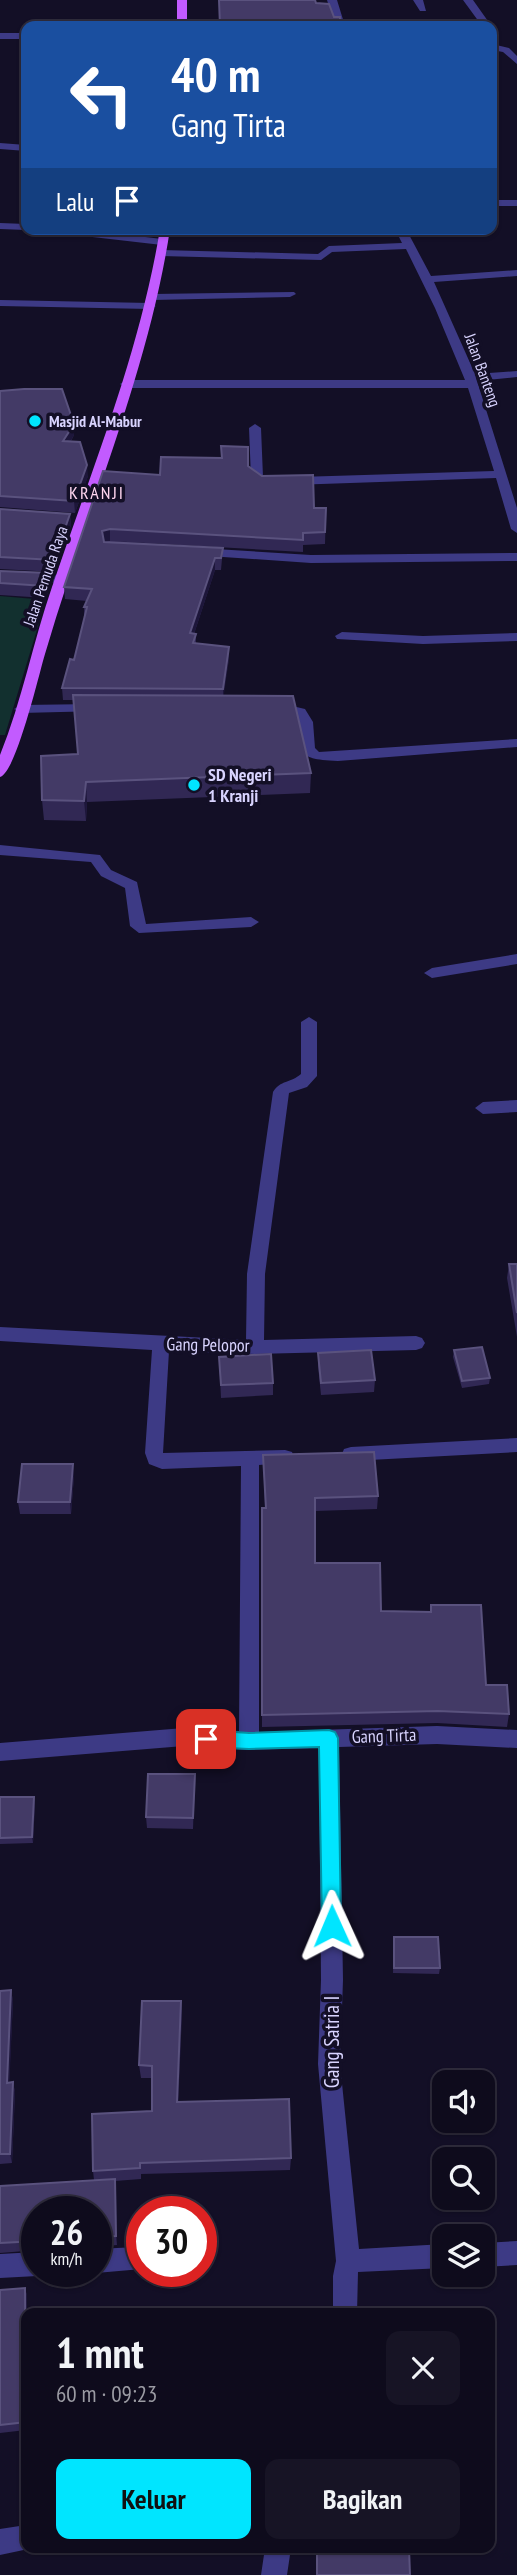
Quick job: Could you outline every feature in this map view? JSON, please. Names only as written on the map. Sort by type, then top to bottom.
[{"type":"main road","points":[[182,0],[182,21]]},
{"type":"main road","name":"Jalan Pemuda Raya","points":[[0,773],[6,740],[21,709],[61,579],[76,519],[126,384],[151,302],[163,241]]},
{"type":"street","points":[[332,0],[338,21]]},
{"type":"street","points":[[468,0],[483,21]]},
{"type":"street","points":[[0,36],[21,36]]},
{"type":"street","points":[[497,48],[506,50],[517,61]]},
{"type":"street","points":[[0,146],[21,148]]},
{"type":"street","points":[[497,203],[517,204]]},
{"type":"street","points":[[0,226],[21,227]]},
{"type":"street","points":[[106,235],[321,257],[329,249],[409,246]]},
{"type":"street","name":"Jalan Banteng","points":[[403,235],[428,279],[472,383],[517,529]]},
{"type":"street","points":[[428,279],[517,273]]},
{"type":"street","points":[[0,303],[151,302],[290,294]]},
{"type":"street","points":[[472,383],[517,374]]},
{"type":"street","points":[[126,384],[517,384]]},
{"type":"street","points":[[255,428],[257,478],[263,482],[499,470],[517,465]]},
{"type":"street","points":[[180,551],[311,559],[517,557]]},
{"type":"street","points":[[0,576],[61,579]]},
{"type":"street","points":[[342,636],[424,640],[517,637]]},
{"type":"street","points":[[260,706],[294,707],[301,710],[305,716],[307,749],[315,756],[338,757],[517,743]]},
{"type":"street","points":[[21,709],[117,708]]},
{"type":"street","points":[[0,850],[95,858],[106,873],[132,886],[138,926],[144,929],[251,922]]},
{"type":"street","points":[[432,973],[517,959]]},
{"type":"street","points":[[255,1346],[256,1274],[281,1092],[285,1087],[301,1083],[309,1076],[309,1023]]},
{"type":"street","points":[[482,1108],[517,1105]]},
{"type":"street","name":"Gang Pelopor","points":[[0,1334],[161,1344],[255,1346],[416,1343]]},
{"type":"street","points":[[161,1344],[154,1453],[156,1460],[162,1462],[303,1456]]},
{"type":"street","points":[[329,1455],[517,1445]]},
{"type":"street","points":[[249,1741],[250,1458]]},
{"type":"street","name":"Gang Tirta","points":[[0,1752],[184,1737],[249,1741],[437,1735],[517,1739]]},
{"type":"street","name":"Gang Satria I","points":[[329,1738],[332,1980],[329,2064],[348,2261],[345,2308]]},
{"type":"street","points":[[495,2254],[517,2253]]},
{"type":"street","points":[[348,2261],[432,2257]]},
{"type":"street","points":[[0,2266],[21,2265]]},
{"type":"street","points":[[0,2542],[21,2539]]},
{"type":"street","points":[[274,2575],[277,2553]]},
{"type":"green space","points":[[0,596],[46,600],[5,735],[0,735]]},
{"type":"building","points":[[219,0],[315,0],[316,3],[329,4],[334,17],[340,17],[340,21],[220,21]]},
{"type":"building","points":[[62,389],[74,424],[63,441],[80,442],[87,465],[74,501],[0,496],[0,391]]},
{"type":"building","points":[[221,446],[248,447],[248,466],[262,476],[313,475],[314,508],[326,508],[325,532],[303,533],[303,540],[110,529],[102,531],[104,542],[223,548],[221,558],[215,558],[190,633],[196,634],[193,643],[229,647],[223,689],[62,688],[70,659],[74,660],[87,607],[84,607],[92,589],[64,587],[103,471],[160,475],[161,457],[222,458]]},
{"type":"building","points":[[0,509],[70,514],[54,560],[0,557]]},
{"type":"building","points":[[0,571],[49,573],[45,586],[0,583]]},
{"type":"building","points":[[73,695],[293,696],[311,773],[86,782],[84,801],[42,800],[41,756],[78,754]]},
{"type":"building","points":[[509,1264],[517,1264],[517,1313]]},
{"type":"building","points":[[482,1347],[490,1378],[462,1381],[454,1350]]},
{"type":"building","points":[[371,1350],[375,1380],[321,1383],[318,1353]]},
{"type":"building","points":[[271,1354],[273,1383],[221,1385],[219,1357]]},
{"type":"building","points":[[374,1452],[378,1496],[315,1498],[315,1563],[380,1563],[381,1611],[431,1612],[431,1605],[481,1605],[486,1685],[507,1685],[509,1714],[438,1711],[262,1715],[262,1508],[266,1508],[263,1455]]},
{"type":"building","points":[[22,1464],[73,1464],[70,1502],[18,1502]]},
{"type":"building","points":[[148,1774],[195,1774],[193,1818],[146,1817]]},
{"type":"building","points":[[0,1797],[34,1797],[32,1837],[0,1838]]},
{"type":"building","points":[[394,1937],[438,1937],[440,1968],[394,1968]]},
{"type":"building","points":[[11,1990],[7,2083],[13,2082],[10,2154],[0,2154],[0,1991]]},
{"type":"building","points":[[142,2001],[181,2001],[177,2102],[289,2099],[291,2158],[140,2163],[140,2168],[93,2171],[92,2114],[152,2111],[152,2066],[139,2065]]},
{"type":"building","points":[[115,2179],[116,2236],[112,2236],[112,2196],[21,2196],[21,2242],[0,2243],[0,2186]]},
{"type":"building","points":[[25,2288],[25,2308],[21,2308],[21,2423],[0,2425],[0,2290]]},
{"type":"building","points":[[317,2553],[409,2553],[410,2575],[317,2575]]},
{"type":"place","name":"Masjid Al-Mabur","points":[[35,421]]},
{"type":"place","name":"SD Negeri 1 Kranji","points":[[194,785]]},
{"type":"district","name":"KRANJI","points":[[97,493]]},
{"type":"route","points":[[206,1739],[249,1741],[329,1738],[332,1926]]}]
